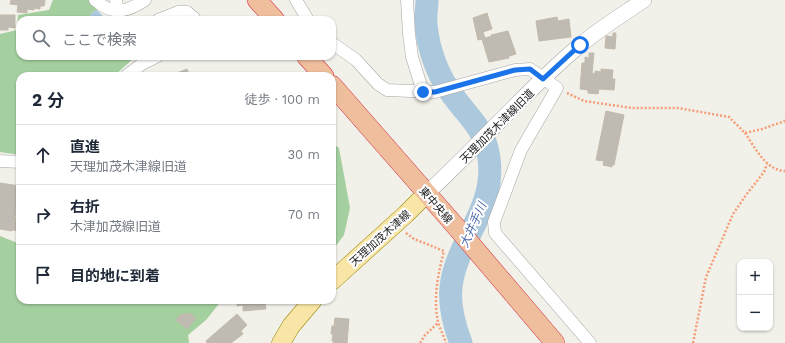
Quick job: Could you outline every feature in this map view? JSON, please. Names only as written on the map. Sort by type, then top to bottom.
[{"type":"highway","points":[[258,0],[272,16]]},
{"type":"highway","points":[[310,60],[320,72]]},
{"type":"highway","name":"東中央線","points":[[336,91],[458,229],[555,343]]},
{"type":"main road","name":"天理加茂木津線","points":[[336,277],[426,194]]},
{"type":"main road","points":[[281,343],[291,326],[310,304]]},
{"type":"street","points":[[95,0],[102,6],[124,11],[145,0]]},
{"type":"street","points":[[296,0],[306,16]]},
{"type":"street","points":[[407,0],[408,34],[412,57],[429,92]]},
{"type":"street","name":"天理加茂木津線旧道","points":[[426,194],[494,129],[543,79],[580,45],[644,0]]},
{"type":"street","points":[[168,16],[178,12],[186,12],[191,16]]},
{"type":"street","points":[[336,46],[356,60],[378,84],[387,90],[429,92],[515,70],[530,69],[557,88],[521,150],[494,222],[494,233],[590,343]]},
{"type":"street","points":[[131,72],[150,60]]},
{"type":"street","points":[[0,161],[16,162]]},
{"type":"path","points":[[557,88],[584,101],[632,108],[678,108],[729,117],[745,132],[767,164],[781,171],[785,171]]},
{"type":"path","points":[[745,132],[762,129],[785,121]]},
{"type":"path","points":[[693,343],[706,277],[733,214],[764,172],[767,164]]},
{"type":"path","points":[[396,223],[414,239],[444,251],[438,274],[436,300],[438,323],[446,343]]},
{"type":"path","points":[[420,343],[425,335],[438,323]]},
{"type":"green space","points":[[53,0],[89,0],[95,5],[97,10],[90,16],[18,16],[49,10]]},
{"type":"green space","points":[[16,30],[16,60],[132,60],[118,72],[16,72],[16,154],[0,152],[0,34]]},
{"type":"green space","points":[[336,146],[339,148],[350,208],[344,235],[336,246]]},
{"type":"green space","points":[[0,236],[16,242],[16,304],[219,304],[206,320],[188,335],[189,343],[0,343]]},
{"type":"water","points":[[97,10],[103,16],[90,16]]},
{"type":"building","points":[[11,0],[45,0],[44,6],[40,6],[40,9],[27,9],[27,13],[17,12],[18,5],[10,4]]},
{"type":"building","points":[[487,13],[492,29],[483,32],[485,38],[508,31],[516,54],[509,56],[509,58],[489,62],[482,39],[478,40],[473,18]]},
{"type":"building","points":[[0,15],[15,15],[15,28],[8,27],[8,30],[0,30]]},
{"type":"building","points":[[557,17],[558,21],[569,19],[571,37],[539,41],[536,21]]},
{"type":"building","points":[[613,33],[616,33],[615,49],[605,48],[606,36],[613,37]]},
{"type":"building","points":[[589,53],[594,53],[592,73],[595,74],[595,71],[601,72],[601,69],[613,70],[612,79],[615,79],[614,90],[599,89],[598,94],[588,93],[588,90],[580,89],[582,63],[585,63],[585,57],[589,58]]},
{"type":"building","points":[[187,69],[188,72],[179,72]]},
{"type":"building","points":[[606,111],[624,115],[614,165],[612,165],[612,167],[603,165],[604,161],[596,160]]},
{"type":"building","points":[[0,183],[16,185],[16,212],[12,231],[0,229]]},
{"type":"building","points":[[16,217],[16,230],[13,230]]},
{"type":"building","points":[[237,304],[265,304],[266,309],[243,311],[243,305],[237,306]]},
{"type":"building","points":[[184,313],[187,315],[189,313],[196,318],[187,329],[176,320],[181,314],[183,315]]},
{"type":"building","points":[[237,314],[247,325],[241,331],[243,334],[231,343],[207,343],[206,341]]},
{"type":"building","points":[[335,318],[349,319],[347,343],[333,343],[334,341],[332,341],[332,326],[334,326]]},
{"type":"waterway","name":"大井手川","points":[[427,0],[427,33],[435,62],[448,89],[476,125],[484,139],[489,158],[490,177],[487,194],[454,270],[451,287],[453,316],[461,343]]},
{"type":"route","points":[[423,92],[435,92],[515,70],[530,69],[543,79],[580,45]]}]
